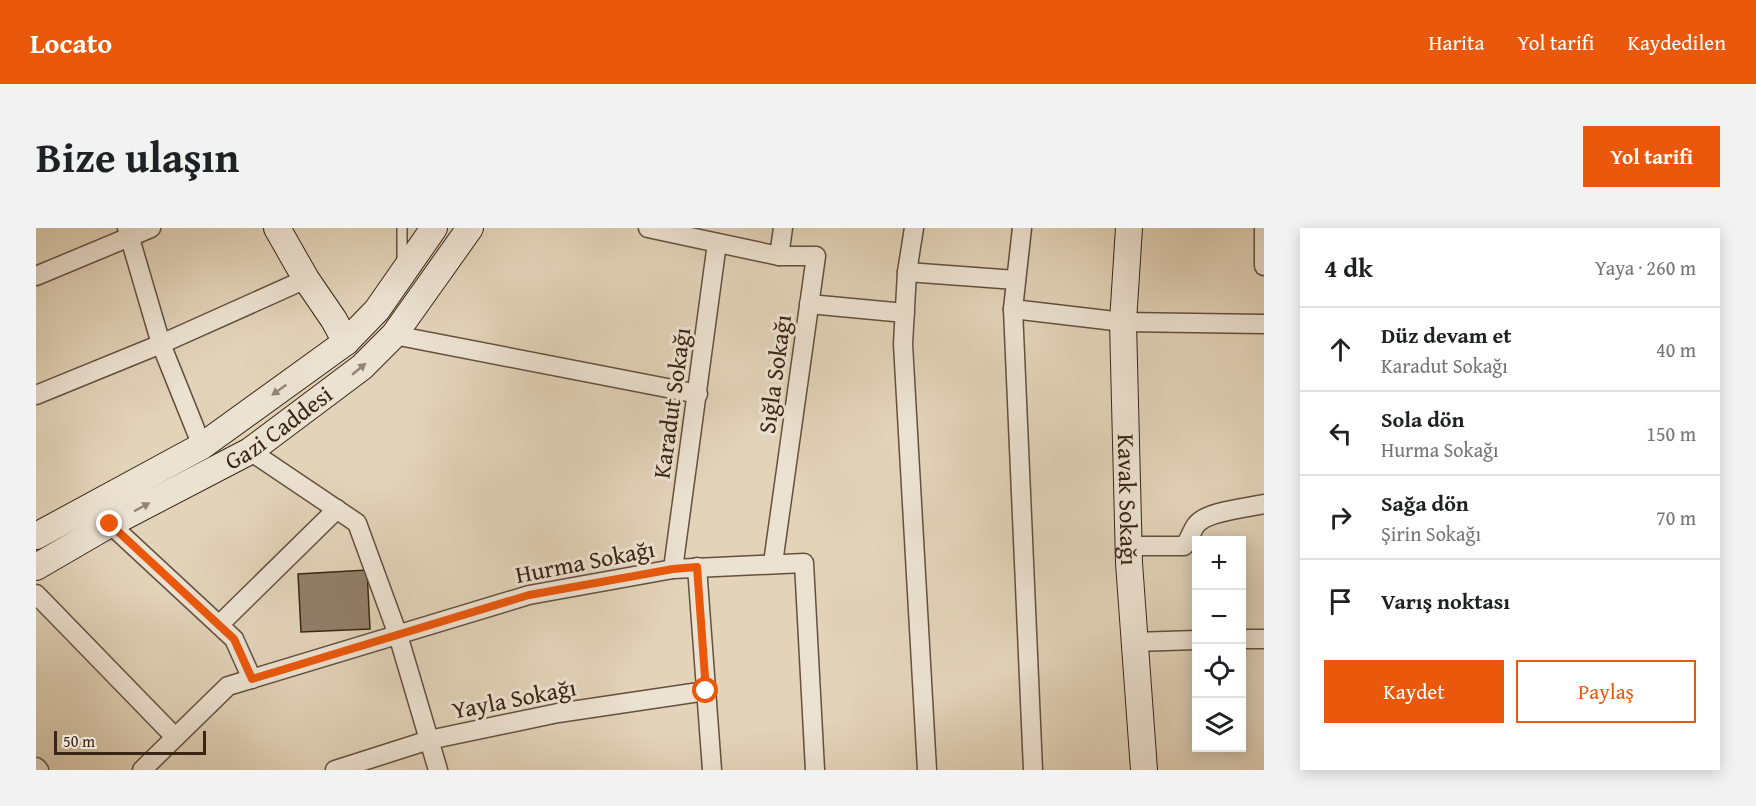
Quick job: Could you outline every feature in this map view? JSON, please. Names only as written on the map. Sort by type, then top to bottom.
[{"type":"main road","points":[[277,228],[346,342]]},
{"type":"main road","name":"Gazi Caddesi","points":[[36,536],[202,446],[346,342],[377,310],[434,228]]},
{"type":"main road","name":"Gazi Caddesi","points":[[36,567],[110,524],[250,451],[362,367],[394,335],[470,228]]},
{"type":"main road","name":"Kavak Sokağı","points":[[1129,228],[1123,322],[1128,546],[1144,770]]},
{"type":"street","points":[[36,276],[129,232],[151,228]]},
{"type":"street","points":[[648,228],[779,256],[783,228]]},
{"type":"street","points":[[914,228],[907,272],[903,344],[927,770]]},
{"type":"street","points":[[1022,228],[1013,309],[1033,770]]},
{"type":"street","points":[[1264,228],[1264,266]]},
{"type":"street","points":[[129,232],[161,344],[202,446]]},
{"type":"street","name":"Karadut Sokağı","points":[[673,569],[717,243]]},
{"type":"street","name":"Sığla Sokağı","points":[[773,563],[816,256],[779,256]]},
{"type":"street","points":[[907,272],[1016,280]]},
{"type":"street","points":[[36,395],[161,344],[306,279]]},
{"type":"street","points":[[809,304],[905,313]]},
{"type":"street","points":[[1013,309],[1123,322],[1264,324]]},
{"type":"street","points":[[394,335],[698,394]]},
{"type":"street","points":[[250,451],[357,523],[398,635],[438,770]]},
{"type":"street","points":[[1128,546],[1184,546],[1190,540],[1197,524],[1208,516],[1264,504]]},
{"type":"street","points":[[219,625],[337,509]]},
{"type":"street","points":[[110,524],[234,639],[252,679]]},
{"type":"street","name":"Hurma Sokağı","points":[[142,770],[228,686],[529,595],[673,569],[773,563],[804,564],[815,770]]},
{"type":"street","points":[[697,567],[712,770]]},
{"type":"street","points":[[36,594],[176,737]]},
{"type":"street","points":[[1246,639],[1264,639]]},
{"type":"street","points":[[1135,642],[1192,640]]},
{"type":"street","name":"Yayla Sokağı","points":[[334,770],[429,740],[558,713],[706,691]]},
{"type":"lane","points":[[402,228],[402,275]]},
{"type":"building","points":[[367,570],[370,629],[301,632],[298,574]]},
{"type":"route","points":[[110,524],[234,639],[252,679],[529,595],[673,569],[697,567],[706,691]]}]
